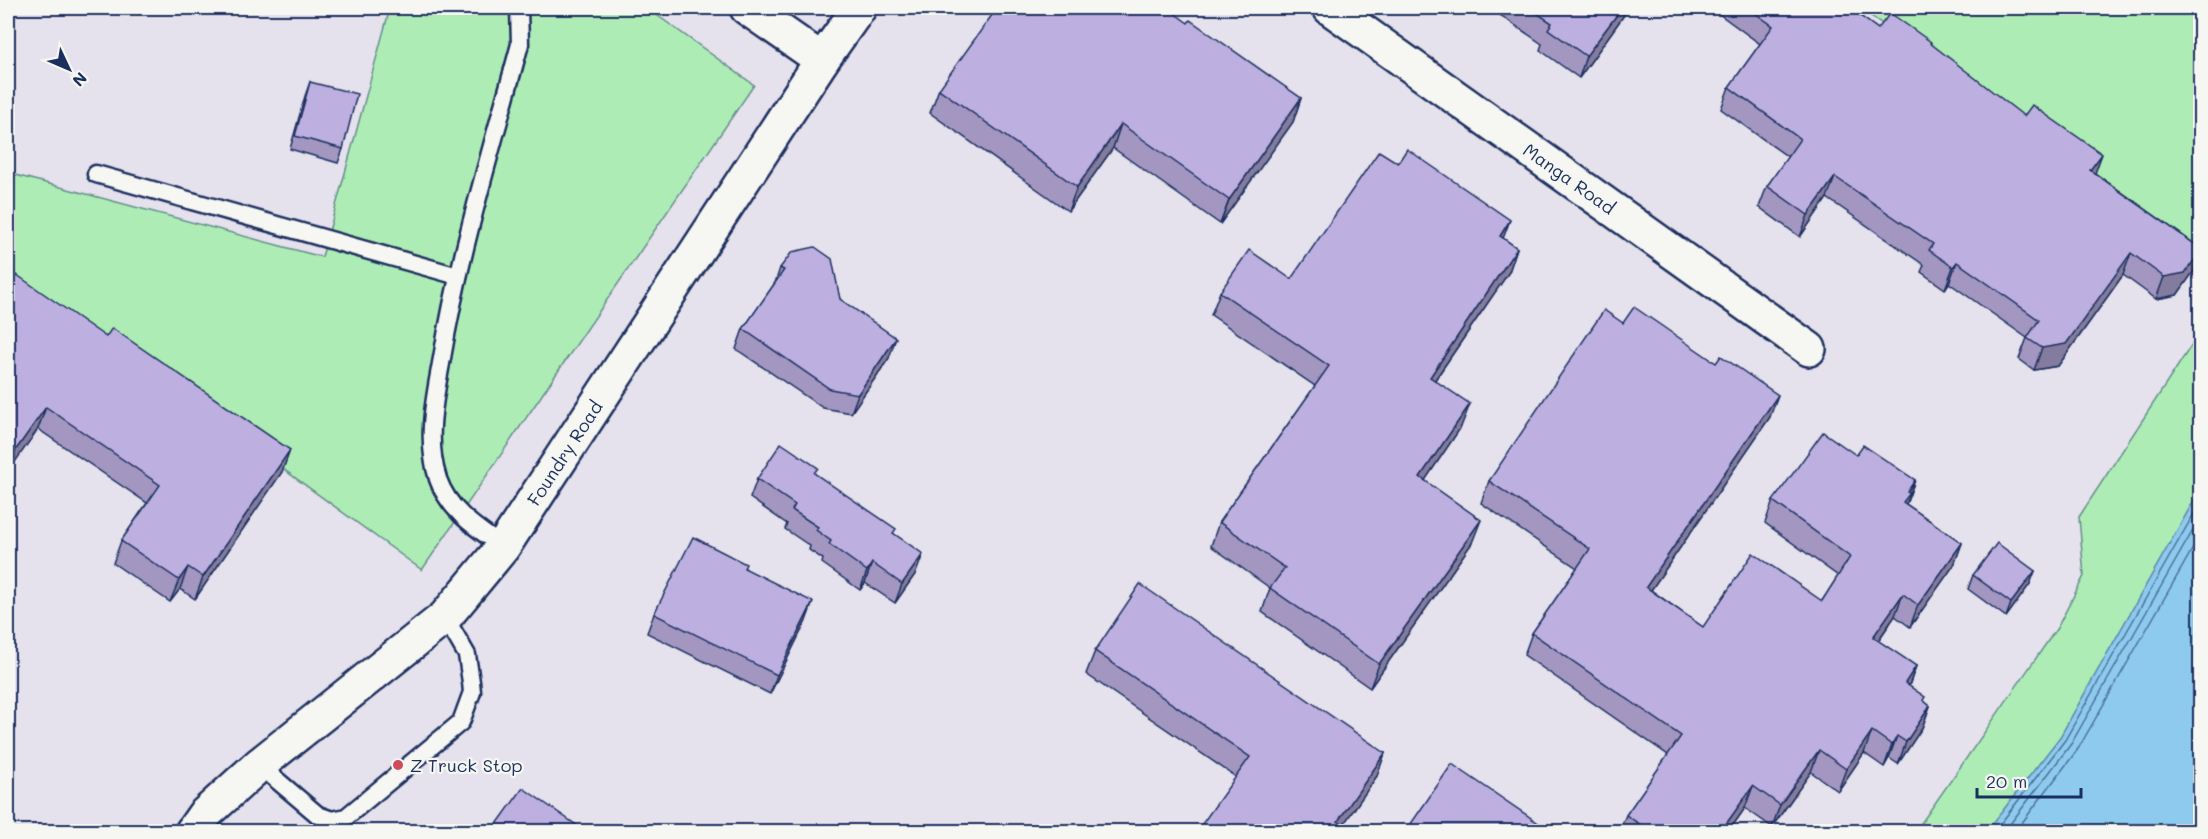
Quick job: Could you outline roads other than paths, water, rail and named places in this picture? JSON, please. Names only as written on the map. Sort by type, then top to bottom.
[{"type":"street","points":[[747,8],[822,60]]},
{"type":"street","name":"Foundry Road","points":[[192,831],[204,815],[259,765],[445,617],[503,547],[822,60],[859,8]]},
{"type":"street","name":"Manga Road","points":[[1330,8],[1809,349]]},
{"type":"lane","points":[[503,547],[458,512],[443,491],[434,464],[432,434],[433,411],[458,276],[520,44],[519,8]]},
{"type":"lane","points":[[96,174],[458,276]]},
{"type":"lane","points":[[259,765],[318,815],[332,820],[346,817],[461,722],[472,692],[467,655],[445,617]]},
{"type":"water","points":[[2200,490],[2200,831],[1987,831],[2060,737]]},
{"type":"place","name":"Z Truck Stop","points":[[398,765]]}]
